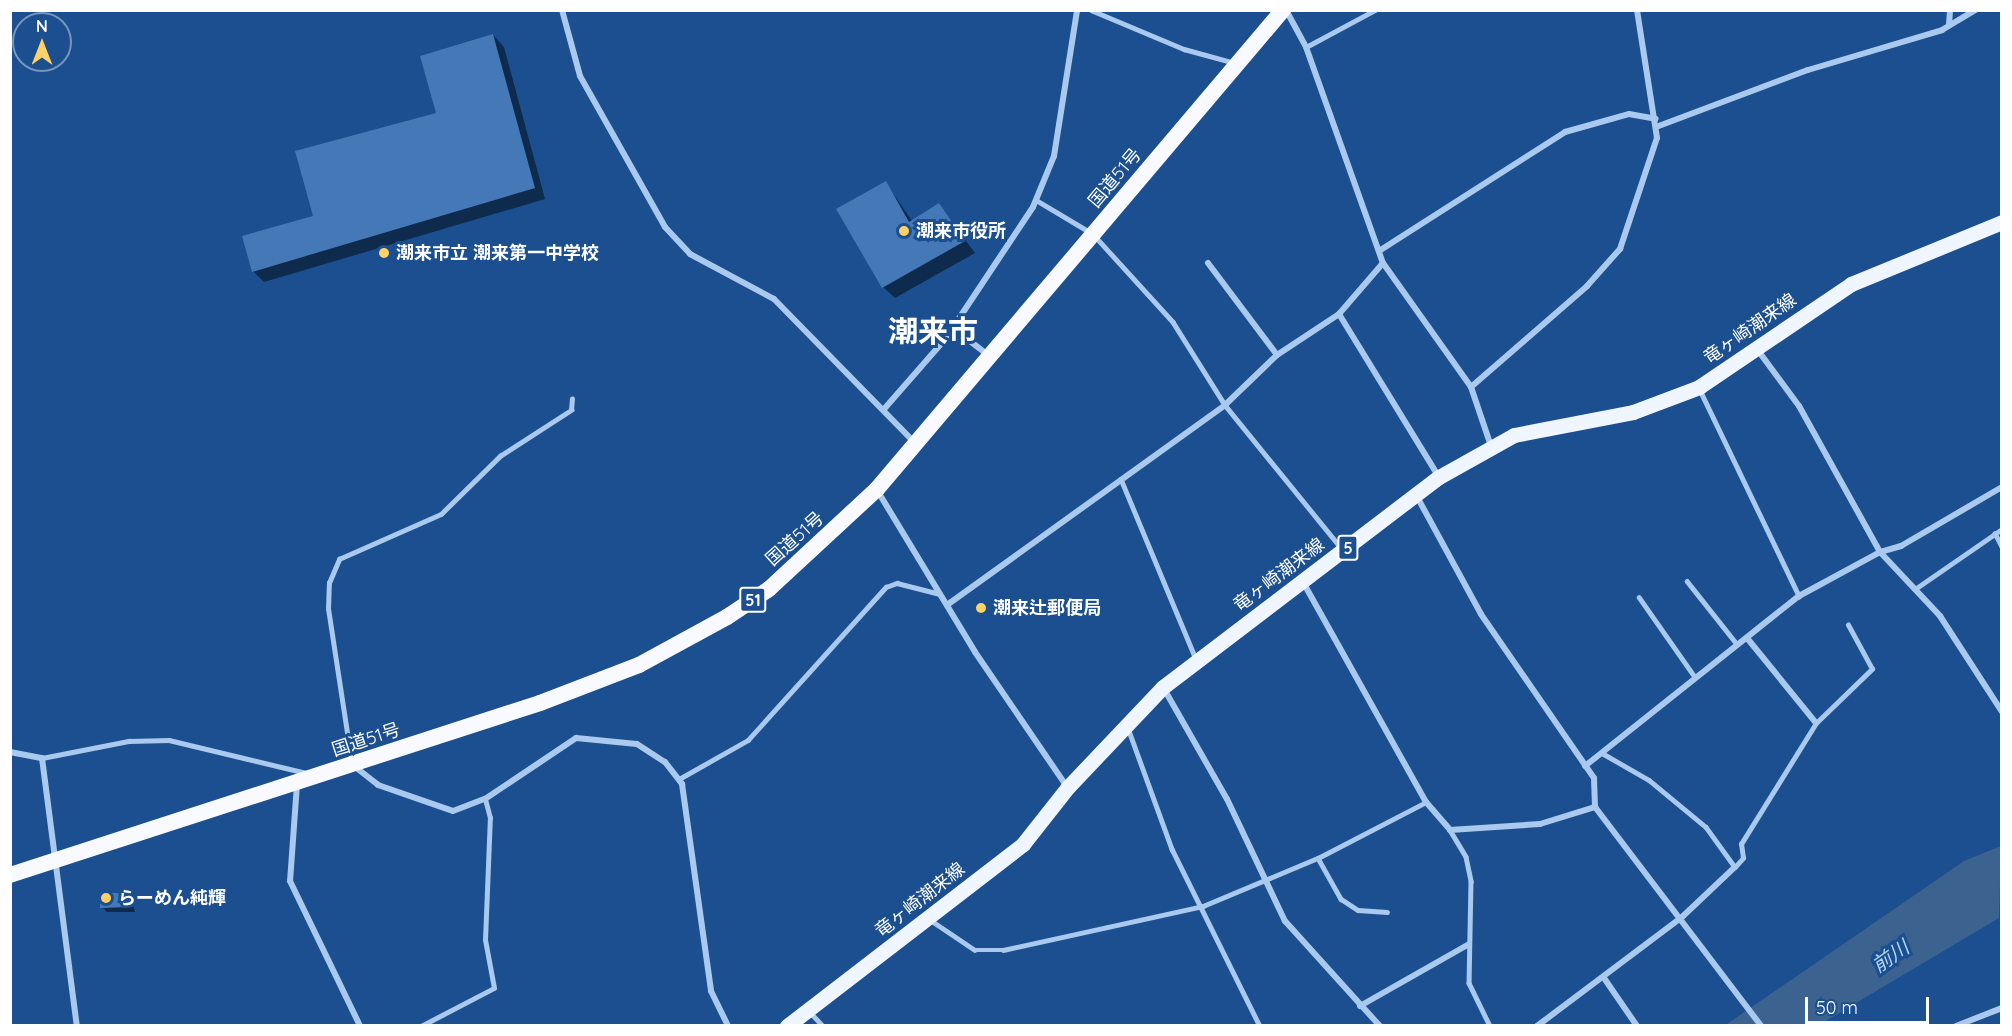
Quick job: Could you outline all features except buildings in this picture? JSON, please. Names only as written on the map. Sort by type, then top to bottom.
[{"type":"highway","name":"国道51号","points":[[10,876],[593,684],[686,641],[769,589],[877,489],[988,355],[1284,10]]},
{"type":"main road","name":"竜ヶ崎潮来線","points":[[787,1026],[1023,844],[1068,787],[1126,723],[1163,687],[1439,477],[1491,446],[1523,433],[1633,412],[1698,387],[1851,284],[2001,222]]},
{"type":"street","points":[[562,10],[580,76],[665,227],[690,254],[774,299],[885,408],[915,442]]},
{"type":"street","points":[[885,408],[953,328],[1036,200],[1054,156],[1077,10]]},
{"type":"street","points":[[1284,10],[1306,47],[1383,263],[1471,387],[1491,446]]},
{"type":"street","points":[[1471,387],[1587,286],[1620,249],[1656,127],[1637,10]]},
{"type":"street","points":[[1949,25],[1950,10]]},
{"type":"street","points":[[1656,127],[1949,25],[1975,10]]},
{"type":"street","points":[[1378,251],[1447,213],[1565,132],[1629,114],[1656,119]]},
{"type":"street","points":[[1208,263],[1277,355]]},
{"type":"street","points":[[947,605],[1225,405],[1277,355],[1339,314],[1383,263]]},
{"type":"street","points":[[1339,314],[1439,477]]},
{"type":"street","points":[[953,328],[988,355]]},
{"type":"street","points":[[1757,349],[1799,406],[1880,552],[1940,616],[2001,712]]},
{"type":"street","points":[[1585,766],[1799,596],[1880,552],[1901,546],[2001,487]]},
{"type":"street","points":[[877,489],[947,605],[1068,787]]},
{"type":"street","points":[[1416,495],[1481,614],[1594,778],[1595,807],[1745,999],[1761,1026]]},
{"type":"street","points":[[1303,582],[1426,802],[1450,830],[1540,824],[1595,807]]},
{"type":"street","points":[[1747,638],[1816,723]]},
{"type":"street","points":[[1163,687],[1285,921],[1380,1026]]},
{"type":"street","points":[[352,765],[378,785],[453,811],[485,799],[576,738],[637,744],[679,779],[711,991],[728,1026]]},
{"type":"street","points":[[10,752],[42,758],[52,862],[78,1026]]},
{"type":"street","points":[[297,783],[290,880],[360,1026]]},
{"type":"street","points":[[1537,1026],[1682,918],[1735,867]]},
{"type":"street","points":[[1360,1006],[1469,944]]},
{"type":"street","points":[[1604,978],[1637,1026]]},
{"type":"street","points":[[1956,1026],[2001,1008]]},
{"type":"lane","points":[[1091,10],[1184,49],[1237,64]]},
{"type":"lane","points":[[1306,47],[1376,10]]},
{"type":"lane","points":[[1036,200],[1093,234],[1173,322],[1225,405],[1344,551]]},
{"type":"lane","points":[[1698,387],[1799,596]]},
{"type":"lane","points":[[352,765],[328,609],[329,583],[339,559],[441,514],[500,456],[571,410],[572,399]]},
{"type":"lane","points":[[1121,479],[1196,660]]},
{"type":"lane","points":[[1915,589],[2001,529]]},
{"type":"lane","points":[[1995,533],[2001,547]]},
{"type":"lane","points":[[1687,581],[1737,644]]},
{"type":"lane","points":[[679,779],[748,740],[886,587],[904,584],[941,594]]},
{"type":"lane","points":[[1639,597],[1695,677]]},
{"type":"lane","points":[[1602,753],[1649,780],[1706,827],[1735,867],[1743,858],[1741,844],[1816,723],[1872,669],[1848,625]]},
{"type":"lane","points":[[1126,723],[1172,849],[1203,906],[1260,1026]]},
{"type":"lane","points":[[42,758],[129,741],[169,740],[318,776]]},
{"type":"lane","points":[[421,1026],[494,988],[485,940],[490,818],[485,799]]},
{"type":"lane","points":[[929,918],[975,950],[1003,950],[1203,906],[1318,858],[1426,802]]},
{"type":"lane","points":[[1450,830],[1466,857],[1471,881],[1469,983],[1490,1026]]},
{"type":"lane","points":[[1318,858],[1341,899],[1358,910],[1387,912]]},
{"type":"lane","points":[[807,1009],[823,1026]]},
{"type":"water","name":"前川","points":[[2001,846],[1999,918],[1819,1025],[1724,1026],[1964,861]]},
{"type":"place","name":"潮来市役所","points":[[904,231]]},
{"type":"place","name":"潮来市立 潮来第一中学校","points":[[384,253]]},
{"type":"place","name":"潮来辻郵便局","points":[[981,608]]},
{"type":"place","name":"らーめん純輝","points":[[106,898]]},
{"type":"district","name":"潮来市","points":[[933,331]]}]
